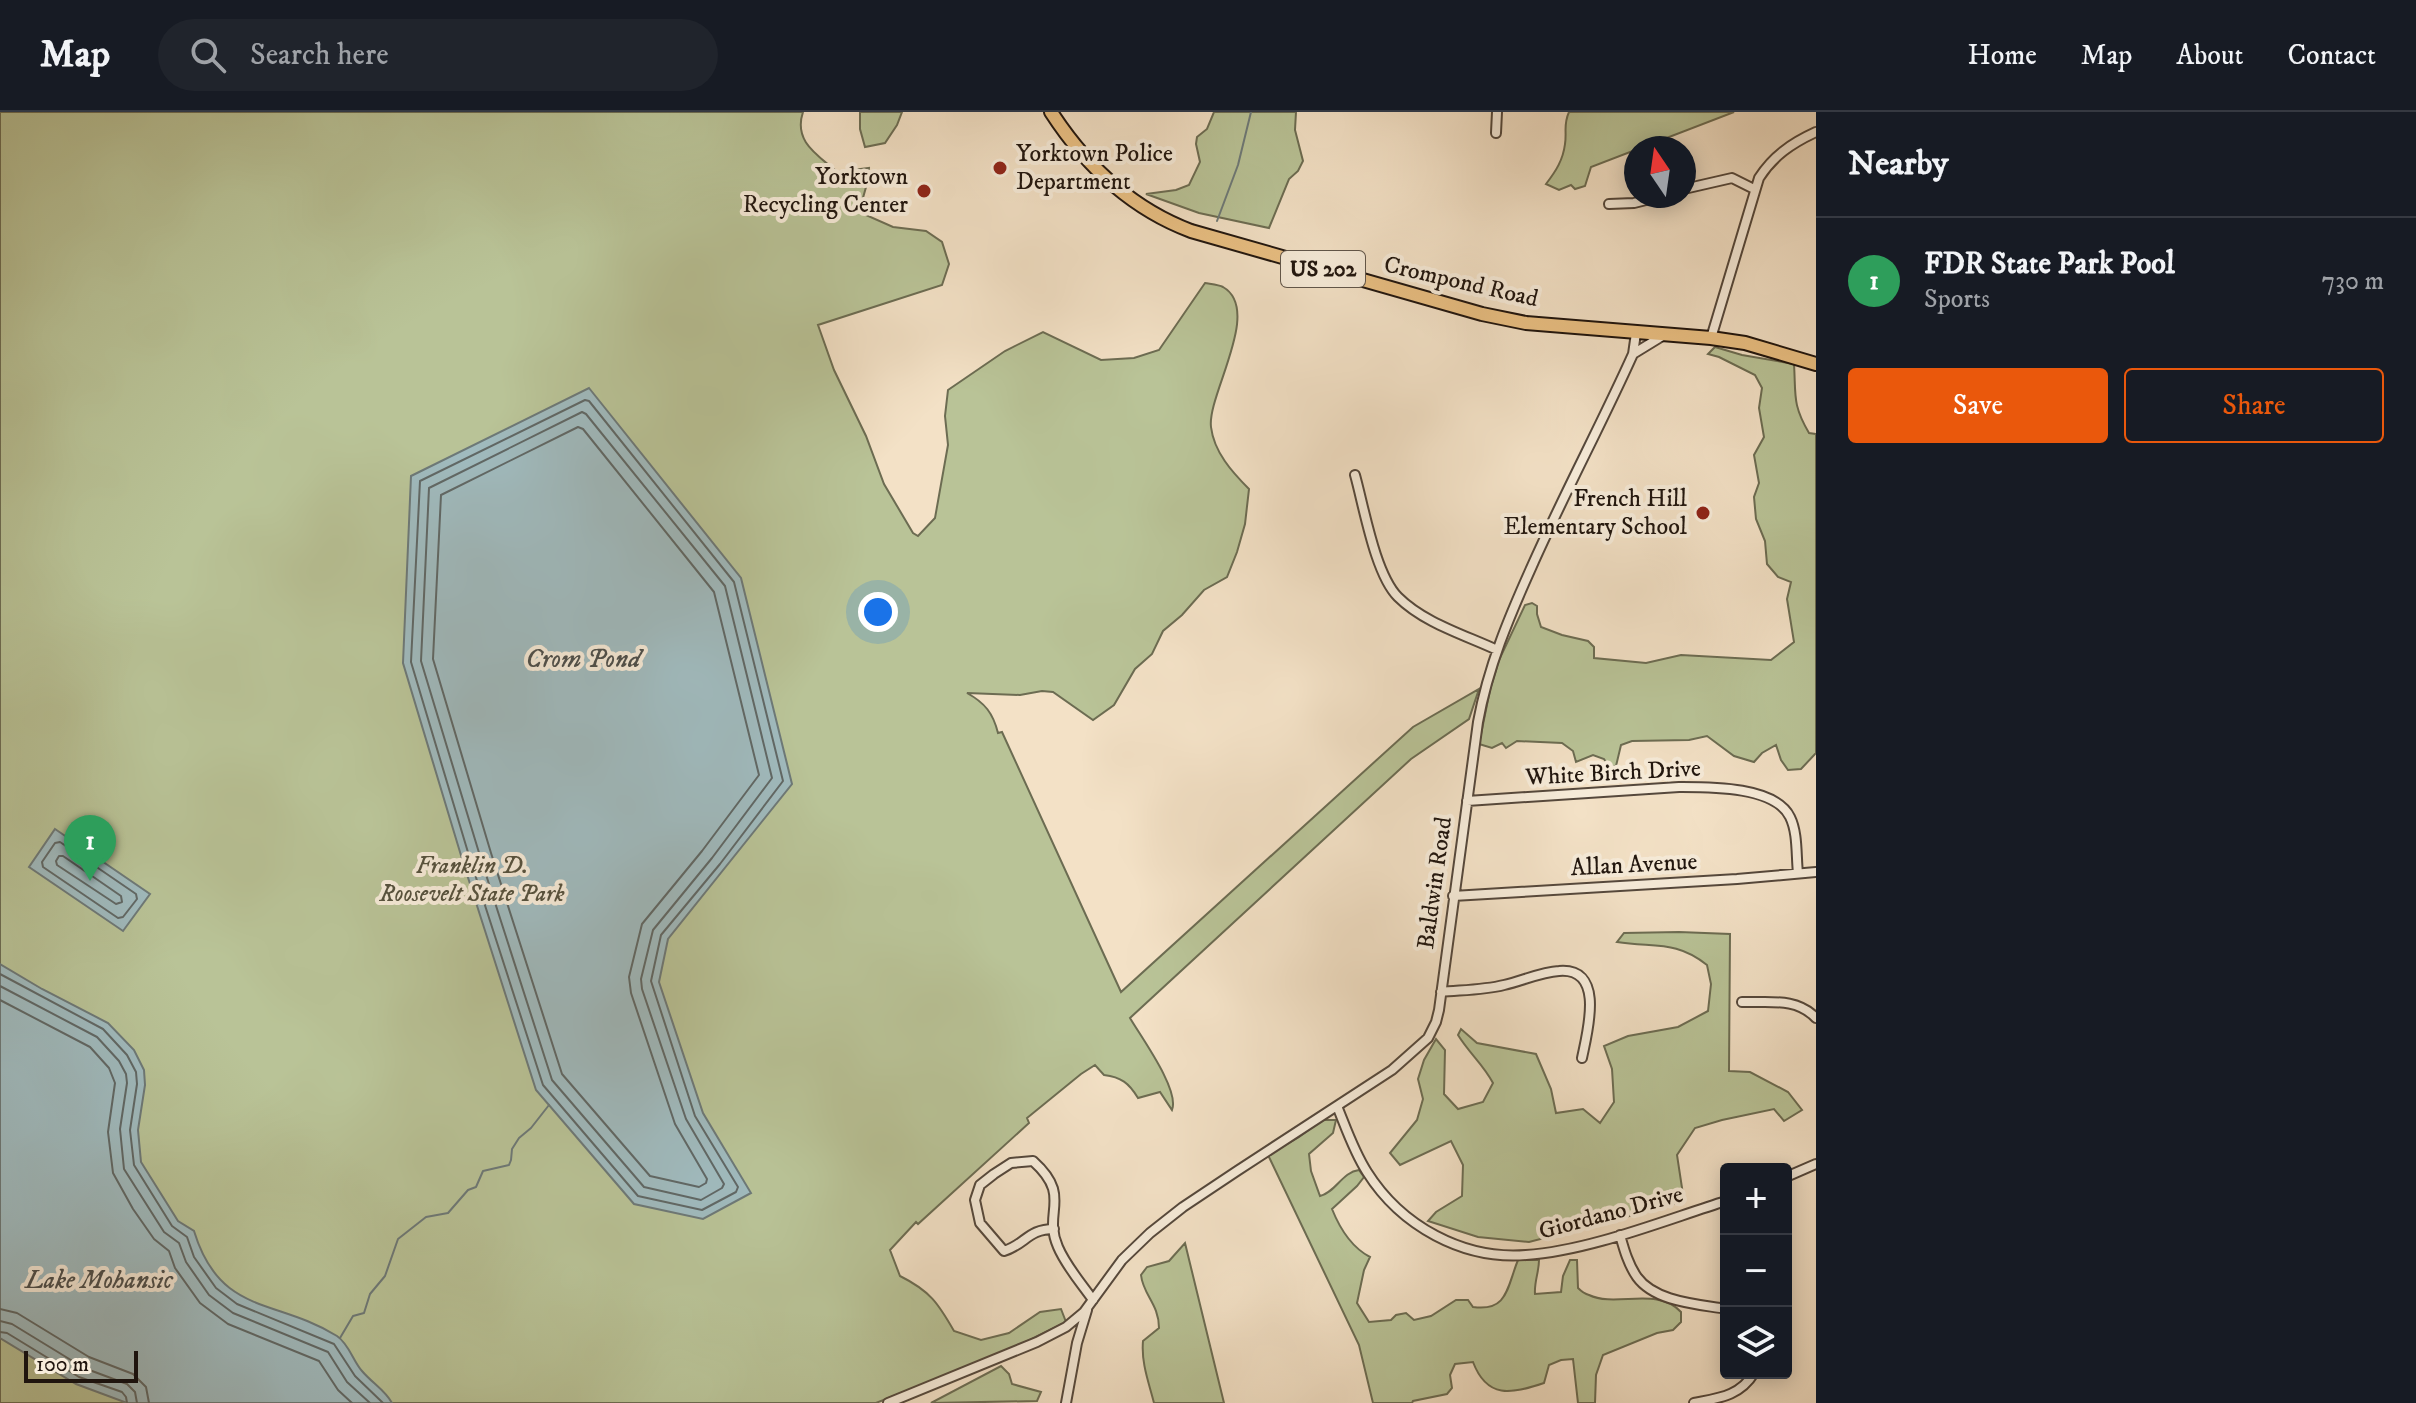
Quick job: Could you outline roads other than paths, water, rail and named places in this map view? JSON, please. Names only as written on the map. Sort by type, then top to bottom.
[{"type":"highway","name":"Crompond Road","points":[[1051,112],[1086,159],[1117,190],[1179,227],[1482,314],[1526,323],[1711,338],[1777,351],[1816,364]]},
{"type":"street","points":[[1496,133],[1497,112]]},
{"type":"street","points":[[1711,338],[1754,189],[1775,157],[1816,132]]},
{"type":"street","points":[[1696,186],[1732,178],[1754,189]]},
{"type":"street","points":[[1609,204],[1624,203]]},
{"type":"street","name":"Baldwin Road","points":[[1066,1403],[1077,1343],[1090,1303],[1122,1260],[1165,1220],[1392,1070],[1428,1038],[1436,1022],[1441,992],[1482,699],[1497,650],[1556,513],[1633,354],[1636,333]]},
{"type":"street","points":[[1633,354],[1664,335]]},
{"type":"street","points":[[1355,475],[1377,557],[1397,597],[1434,622],[1497,650]]},
{"type":"street","name":"White Birch Drive","points":[[1467,801],[1679,787],[1744,792],[1773,799],[1788,813],[1792,821],[1798,873]]},
{"type":"street","name":"Allan Avenue","points":[[1453,896],[1816,872]]},
{"type":"street","points":[[1441,992],[1501,986],[1558,971],[1572,972],[1589,990],[1590,1018],[1582,1058]]},
{"type":"street","points":[[1742,1002],[1802,1006],[1816,1018]]},
{"type":"street","name":"Giordano Drive","points":[[1337,1106],[1359,1157],[1376,1185],[1396,1208],[1430,1234],[1485,1254],[1526,1255],[1582,1245],[1720,1203]]},
{"type":"street","points":[[888,1403],[1037,1342],[1066,1327],[1090,1303],[1057,1246],[1054,1187],[1045,1172],[1033,1161],[1011,1163],[980,1185],[975,1200],[980,1223],[1004,1251],[1015,1248],[1040,1229],[1054,1229]]},
{"type":"street","points":[[1792,1174],[1816,1164]]},
{"type":"street","points":[[1620,1235],[1635,1275],[1651,1290],[1667,1297],[1720,1308]]},
{"type":"street","points":[[1694,1403],[1736,1393],[1750,1379]]},
{"type":"water","name":"Crom Pond","points":[[589,388],[741,578],[792,784],[668,939],[659,982],[703,1113],[751,1193],[703,1219],[634,1204],[536,1090],[403,663],[411,476]]},
{"type":"water","points":[[55,829],[150,894],[123,931],[29,867]]},
{"type":"water","name":"Lake Mohansic","points":[[0,964],[108,1023],[134,1050],[144,1070],[145,1085],[138,1130],[141,1162],[178,1221],[194,1231],[205,1258],[219,1278],[252,1301],[337,1336],[345,1343],[362,1371],[392,1403],[127,1403],[76,1384],[0,1338]]},
{"type":"waterway","points":[[1217,221],[1238,165],[1251,112]]},
{"type":"waterway","points":[[340,1338],[353,1316],[364,1313],[370,1294],[385,1276],[398,1239],[426,1217],[448,1213],[468,1190],[476,1187],[483,1171],[509,1165],[512,1149],[519,1138],[549,1105]]},
{"type":"place","name":"Yorktown Police Department","points":[[1000,168]]},
{"type":"place","name":"Yorktown Recycling Center","points":[[924,191]]},
{"type":"place","name":"French Hill Elementary School","points":[[1703,513]]},
{"type":"place","name":"FDR State Park Pool","points":[[90,881]]},
{"type":"park label","name":"Franklin D. Roosevelt State Park","points":[[472,880]]}]
